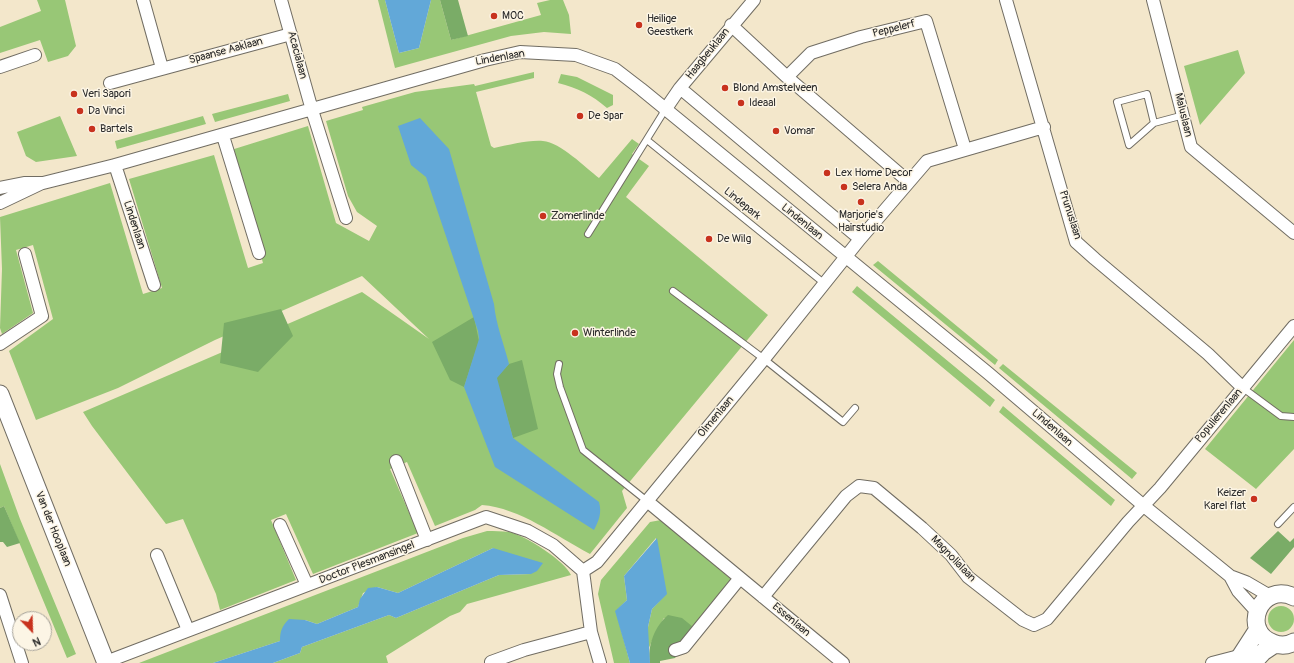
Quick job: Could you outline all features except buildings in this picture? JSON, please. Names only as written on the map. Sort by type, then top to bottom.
[{"type":"street","points":[[143,0],[162,68]]},
{"type":"street","name":"Acacialaan","points":[[282,0],[312,110]]},
{"type":"street","name":"Haagbeuklaan","points":[[665,110],[680,88],[731,25],[754,0]]},
{"type":"street","name":"Prunuslaan","points":[[1006,0],[1044,127],[1076,242],[1094,259],[1208,354],[1243,388]]},
{"type":"street","name":"Maluslaan","points":[[1153,0],[1192,147],[1294,233]]},
{"type":"street","name":"Peppelerf","points":[[788,77],[812,53],[861,37],[926,21],[965,150]]},
{"type":"street","points":[[731,25],[788,77],[909,182]]},
{"type":"street","name":"Spaanse Aaklaan","points":[[110,83],[291,34]]},
{"type":"street","name":"Lindenlaan","points":[[0,203],[43,183],[223,136],[446,70],[520,52],[576,55],[615,69],[988,373],[1144,506],[1230,576],[1246,582],[1270,596]]},
{"type":"street","points":[[0,67],[35,55]]},
{"type":"street","points":[[680,88],[860,239]]},
{"type":"street","points":[[312,110],[346,218]]},
{"type":"street","points":[[846,258],[860,239],[927,161],[1044,127]]},
{"type":"street","points":[[223,136],[259,253]]},
{"type":"street","name":"Lindenlaan","points":[[115,165],[154,285]]},
{"type":"street","name":"Lindenlaan","points":[[0,188],[24,182],[43,183]]},
{"type":"street","points":[[0,344],[42,316],[25,254]]},
{"type":"street","name":"Olmenlaan","points":[[583,572],[597,562],[846,258]]},
{"type":"street","name":"Populierenlaan","points":[[1144,506],[1294,326]]},
{"type":"street","name":"Van der Hooplaan","points":[[0,394],[105,663]]},
{"type":"street","name":"Doctor Plesmansingel","points":[[396,461],[427,540]]},
{"type":"street","name":"Magnolialaan","points":[[763,597],[846,496],[859,486],[874,488],[946,549],[968,577],[1023,620],[1034,625],[1047,619],[1128,522],[1144,506]]},
{"type":"street","name":"Essenlaan","points":[[647,501],[843,663]]},
{"type":"street","name":"Doctor Plesmansingel","points":[[105,663],[188,630],[486,518],[528,531],[553,545],[583,572]]},
{"type":"street","name":"Doctor Plesmansingel","points":[[280,525],[307,585]]},
{"type":"street","points":[[157,555],[188,630]]},
{"type":"street","points":[[583,572],[592,632],[600,663]]},
{"type":"street","name":"Lindenlaan","points":[[1230,576],[1257,621]]},
{"type":"street","points":[[675,650],[684,647],[740,578]]},
{"type":"street","points":[[1242,661],[1263,601],[1270,596],[1292,593]]},
{"type":"street","points":[[0,595],[22,663]]},
{"type":"street","points":[[1257,621],[1266,640],[1275,644],[1283,645],[1294,642]]},
{"type":"street","points":[[491,662],[524,650],[592,632]]},
{"type":"street","points":[[1212,663],[1242,661],[1263,652],[1275,644]]},
{"type":"lane","points":[[1154,123],[1147,94],[1117,102],[1129,145],[1154,123],[1184,115]]},
{"type":"lane","points":[[588,234],[665,110]]},
{"type":"lane","name":"Lindepark","points":[[647,140],[825,284]]},
{"type":"lane","points":[[673,291],[764,359],[843,422],[855,408]]},
{"type":"lane","points":[[558,364],[557,374],[560,386],[583,450],[647,501]]},
{"type":"lane","points":[[1243,388],[1281,416],[1294,417]]},
{"type":"lane","points":[[1278,524],[1294,507]]},
{"type":"green space","points":[[37,0],[65,0],[76,46],[68,56],[48,62],[40,40],[0,53],[0,27],[41,11]]},
{"type":"green space","points":[[378,0],[385,0],[399,53],[419,48],[431,0],[440,0],[451,40],[541,15],[537,3],[550,0],[563,0],[569,15],[571,34],[544,32],[511,36],[395,68]]},
{"type":"green space","points":[[440,0],[458,0],[468,36],[451,40]]},
{"type":"green space","points":[[1238,50],[1245,73],[1200,125],[1184,66]]},
{"type":"green space","points":[[534,72],[534,78],[476,92],[491,146],[494,148],[531,141],[550,142],[580,162],[599,178],[632,139],[639,144],[632,154],[649,166],[626,197],[768,315],[622,491],[627,508],[590,554],[524,517],[496,507],[482,505],[475,510],[435,526],[407,462],[390,469],[418,533],[313,574],[286,514],[271,520],[296,580],[220,610],[216,594],[183,519],[166,524],[83,412],[362,292],[429,339],[362,276],[215,340],[118,388],[36,420],[9,351],[53,319],[33,245],[16,250],[33,313],[2,334],[0,328],[2,269],[0,217],[110,183],[143,294],[162,288],[129,179],[214,155],[248,268],[263,263],[231,150],[308,126],[336,223],[369,241],[377,226],[357,212],[348,196],[326,121],[363,110],[362,107],[415,92],[474,84],[475,86]]},
{"type":"green space","points":[[561,74],[577,77],[613,95],[613,105],[607,108],[584,92],[558,83]]},
{"type":"green space","points":[[288,94],[290,101],[215,122],[212,114]]},
{"type":"green space","points":[[60,116],[77,156],[36,162],[26,156],[17,132]]},
{"type":"green space","points":[[203,116],[206,124],[117,149],[115,141]]},
{"type":"green space","points":[[878,261],[998,360],[995,365],[873,265]]},
{"type":"green space","points":[[857,286],[995,400],[990,407],[852,292]]},
{"type":"green space","points":[[281,309],[293,336],[258,372],[220,363],[224,323]]},
{"type":"green space","points":[[474,317],[479,341],[464,387],[450,380],[432,342]]},
{"type":"green space","points":[[1294,340],[1294,449],[1256,489],[1205,449]]},
{"type":"green space","points":[[522,360],[538,429],[513,438],[496,378],[509,364]]},
{"type":"green space","points":[[1003,364],[1137,473],[1132,479],[999,368]]},
{"type":"green space","points":[[1003,406],[1115,500],[1111,506],[999,412]]},
{"type":"green space","points":[[0,464],[20,519],[76,654],[67,658],[52,622],[52,611],[48,611],[4,506],[0,508]]},
{"type":"green space","points":[[4,506],[20,543],[7,547],[3,542],[0,542],[0,508]]},
{"type":"green space","points":[[661,520],[738,585],[698,631],[664,618],[648,650],[648,627],[652,609],[666,594],[656,538],[624,576],[627,600],[616,611],[630,663],[614,663],[598,594],[601,580],[650,522]]},
{"type":"green space","points":[[487,531],[509,532],[525,538],[553,556],[567,569],[571,575],[467,604],[460,612],[450,616],[386,656],[388,663],[273,663],[300,653],[302,647],[389,615],[396,618],[499,575],[531,574],[493,548],[398,593],[377,587],[363,593],[358,607],[317,624],[305,620],[280,641],[213,663],[139,663],[463,538]]},
{"type":"green space","points":[[1278,531],[1290,542],[1294,538],[1294,547],[1271,574],[1250,558]]},
{"type":"green space","points":[[1281,606],[1290,610],[1294,619],[1290,628],[1281,632],[1272,628],[1268,619],[1272,610]]},
{"type":"green space","points":[[668,615],[682,618],[698,631],[675,658],[660,661],[660,663],[650,663],[649,657],[653,637],[659,625]]},
{"type":"water","points":[[385,0],[431,0],[419,48],[399,53]]},
{"type":"water","points":[[420,118],[449,149],[494,304],[498,327],[509,364],[497,378],[513,438],[599,502],[600,516],[594,530],[495,467],[464,387],[479,339],[478,331],[426,177],[411,165],[398,126]]},
{"type":"water","points":[[657,538],[667,594],[652,609],[648,627],[650,663],[630,663],[615,611],[627,600],[624,576]]},
{"type":"water","points":[[493,548],[543,563],[537,571],[531,574],[499,575],[396,618],[389,615],[302,647],[300,653],[273,663],[213,663],[280,641],[282,629],[289,619],[305,620],[317,624],[358,607],[360,599],[368,588],[377,587],[398,593]]},
{"type":"place","name":"MOC","points":[[494,16]]},
{"type":"place","name":"Heilige Geestkerk","points":[[639,25]]},
{"type":"place","name":"Blond Amstelveen","points":[[725,88]]},
{"type":"place","name":"Veri Sapori","points":[[74,94]]},
{"type":"place","name":"Ideaal","points":[[741,103]]},
{"type":"place","name":"Da Vinci","points":[[80,111]]},
{"type":"place","name":"De Spar","points":[[580,116]]},
{"type":"place","name":"Bartels","points":[[92,129]]},
{"type":"place","name":"Vomar","points":[[776,131]]},
{"type":"place","name":"Lex Home Decor","points":[[827,173]]},
{"type":"place","name":"Selera Anda","points":[[844,187]]},
{"type":"place","name":"Marjorie's Hairstudio","points":[[861,202]]},
{"type":"place","name":"Zomerlinde","points":[[543,216]]},
{"type":"place","name":"De Wilg","points":[[709,239]]},
{"type":"place","name":"Winterlinde","points":[[575,333]]},
{"type":"place","name":"Keizer Karel flat","points":[[1254,499]]}]
